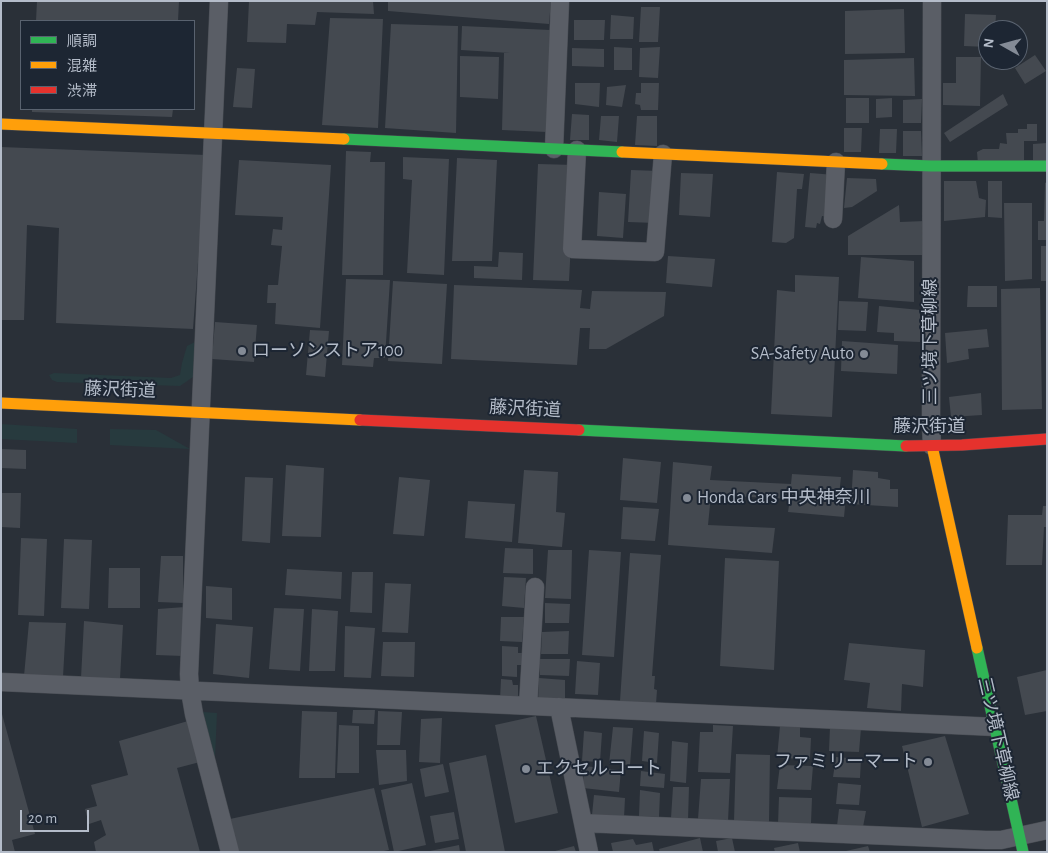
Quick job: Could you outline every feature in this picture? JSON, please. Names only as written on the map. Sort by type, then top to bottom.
[{"type":"main road","points":[[1,124],[931,166],[1047,166]]},
{"type":"main road","name":"藤沢街道","points":[[1,403],[932,446],[1047,438]]},
{"type":"main road","name":"三ツ境下草柳線","points":[[932,446],[1022,844]]},
{"type":"street","points":[[218,1],[190,690],[230,852]]},
{"type":"street","points":[[554,149],[560,1]]},
{"type":"street","name":"三ツ境下草柳線","points":[[932,1],[932,446]]},
{"type":"street","points":[[577,150],[572,249],[655,252],[663,154]]},
{"type":"street","points":[[833,219],[836,162]]},
{"type":"street","points":[[528,706],[535,587]]},
{"type":"street","points":[[1,682],[996,727]]},
{"type":"street","points":[[559,708],[589,852]]},
{"type":"street","points":[[584,823],[1001,840],[1022,844],[1047,830]]},
{"type":"green space","points":[[195,342],[193,377],[180,386],[57,382],[52,380],[49,375],[54,373],[171,378],[180,375],[187,346]]},
{"type":"green space","points":[[1,424],[77,429],[77,443],[1,439]]},
{"type":"green space","points":[[110,429],[156,430],[190,449],[110,445]]},
{"type":"green space","points":[[203,712],[217,713],[215,758]]},
{"type":"building","points":[[37,1],[179,1],[178,20],[36,20]]},
{"type":"building","points":[[249,1],[373,1],[374,14],[317,12],[315,25],[287,24],[286,43],[247,42]]},
{"type":"building","points":[[388,1],[551,1],[549,24],[388,11]]},
{"type":"building","points":[[641,7],[660,7],[658,42],[639,42]]},
{"type":"building","points":[[904,9],[905,53],[845,54],[845,11]]},
{"type":"building","points":[[965,14],[996,15],[996,20],[978,20],[978,47],[964,46]]},
{"type":"building","points":[[611,15],[634,17],[633,39],[610,39]]},
{"type":"building","points":[[330,18],[383,19],[378,128],[322,125]]},
{"type":"building","points":[[574,20],[605,20],[604,40],[574,40]]},
{"type":"building","points":[[391,24],[458,26],[456,133],[385,128]]},
{"type":"building","points":[[462,26],[550,30],[547,132],[502,130],[504,53],[510,53],[461,50]]},
{"type":"building","points":[[614,47],[632,48],[632,70],[614,70]]},
{"type":"building","points":[[660,47],[658,78],[639,77],[640,48]]},
{"type":"building","points":[[572,48],[604,49],[604,67],[572,66]]},
{"type":"building","points":[[1035,55],[1046,71],[1025,84],[1016,70],[1028,70],[1028,60]]},
{"type":"building","points":[[460,56],[499,57],[498,99],[460,97]]},
{"type":"building","points":[[956,57],[978,57],[978,70],[981,70],[980,106],[943,105],[943,83],[956,83]]},
{"type":"building","points":[[914,58],[915,96],[844,95],[844,60]]},
{"type":"building","points":[[237,68],[255,69],[252,108],[233,107]]},
{"type":"building","points":[[575,83],[600,83],[599,107],[575,104]]},
{"type":"building","points":[[641,83],[659,83],[658,110],[641,110],[640,105],[635,104],[636,93],[641,93]]},
{"type":"building","points":[[626,85],[622,107],[606,105],[607,87]]},
{"type":"building","points":[[1003,94],[1008,105],[950,142],[944,133]]},
{"type":"building","points":[[846,98],[869,98],[869,123],[846,123]]},
{"type":"building","points":[[892,98],[892,117],[876,118],[876,99]]},
{"type":"building","points":[[922,99],[921,123],[903,123],[903,100]]},
{"type":"building","points":[[32,110],[173,110],[172,117],[32,112]]},
{"type":"building","points":[[572,114],[589,115],[589,140],[570,140]]},
{"type":"building","points":[[601,116],[619,116],[617,142],[599,140]]},
{"type":"building","points":[[637,116],[657,116],[657,146],[635,145]]},
{"type":"building","points":[[1027,124],[1037,124],[1037,141],[1024,141],[1024,164],[978,164],[977,152],[983,149],[999,149],[1000,143],[1007,144],[1006,133],[1018,133],[1018,129],[1027,129]]},
{"type":"building","points":[[844,128],[862,128],[861,152],[844,152]]},
{"type":"building","points":[[880,129],[897,129],[896,153],[879,153]]},
{"type":"building","points":[[903,131],[921,131],[922,156],[903,156]]},
{"type":"building","points":[[1047,143],[1047,162],[1033,163],[1033,144]]},
{"type":"building","points":[[1,147],[206,155],[193,329],[56,323],[59,228],[27,225],[24,320],[1,320]]},
{"type":"building","points":[[346,151],[371,152],[370,162],[385,162],[383,275],[342,275]]},
{"type":"building","points":[[403,157],[449,159],[444,275],[407,273],[412,180],[403,179]]},
{"type":"building","points":[[457,158],[497,160],[492,261],[452,261]]},
{"type":"building","points":[[239,160],[331,165],[320,328],[275,324],[276,303],[267,303],[268,285],[278,285],[282,246],[271,245],[273,229],[282,230],[283,217],[235,215]]},
{"type":"building","points":[[538,164],[575,165],[569,281],[533,280]]},
{"type":"building","points":[[631,170],[659,171],[656,223],[628,222]]},
{"type":"building","points":[[777,172],[804,174],[802,189],[797,189],[794,238],[786,243],[772,242]]},
{"type":"building","points":[[681,173],[713,174],[710,217],[679,215]]},
{"type":"building","points":[[810,173],[835,175],[828,217],[822,216],[820,224],[817,223],[816,228],[805,227]]},
{"type":"building","points":[[847,178],[876,179],[877,191],[852,207],[844,208]]},
{"type":"building","points":[[944,181],[976,181],[979,198],[986,200],[985,217],[944,221]]},
{"type":"building","points":[[988,181],[1002,181],[1002,218],[988,217]]},
{"type":"building","points":[[1047,182],[1047,240],[1038,240],[1038,221],[1044,221],[1045,183]]},
{"type":"building","points":[[599,192],[626,194],[623,238],[597,236]]},
{"type":"building","points":[[1004,203],[1032,203],[1032,279],[1005,281]]},
{"type":"building","points":[[899,205],[900,222],[925,221],[924,255],[848,255],[848,236]]},
{"type":"building","points":[[1041,246],[1047,246],[1047,281],[1041,281]]},
{"type":"building","points":[[499,252],[523,253],[522,280],[474,278],[474,266],[498,267]]},
{"type":"building","points":[[668,256],[715,259],[712,287],[666,283]]},
{"type":"building","points":[[861,257],[914,261],[914,302],[858,298]]},
{"type":"building","points":[[795,275],[839,277],[832,417],[771,414],[777,290],[795,292]]},
{"type":"building","points":[[346,279],[390,280],[385,358],[374,358],[373,367],[342,365]]},
{"type":"building","points":[[393,281],[447,284],[442,364],[388,361]]},
{"type":"building","points":[[454,285],[582,290],[580,308],[590,309],[592,291],[666,292],[664,316],[606,349],[589,349],[590,328],[580,328],[577,365],[451,359]]},
{"type":"building","points":[[968,286],[997,286],[997,307],[967,307]]},
{"type":"building","points":[[1040,288],[1042,409],[1002,410],[1001,289]]},
{"type":"building","points":[[839,301],[868,302],[866,331],[838,330]]},
{"type":"building","points":[[879,306],[920,310],[920,342],[894,341],[894,333],[877,332]]},
{"type":"building","points":[[215,322],[257,325],[254,362],[212,359]]},
{"type":"building","points":[[987,329],[989,347],[968,349],[969,359],[947,363],[945,333]]},
{"type":"building","points":[[310,330],[329,331],[325,377],[306,375]]},
{"type":"building","points":[[842,341],[898,345],[897,374],[841,371]]},
{"type":"building","points":[[981,393],[982,415],[951,417],[949,397]]},
{"type":"building","points":[[1,449],[26,450],[26,469],[1,468]]},
{"type":"building","points":[[623,458],[661,462],[657,503],[620,500]]},
{"type":"building","points":[[673,462],[712,466],[710,480],[791,484],[792,474],[841,477],[839,495],[846,496],[844,517],[788,512],[790,499],[711,495],[708,525],[775,528],[772,553],[668,545]]},
{"type":"building","points":[[286,465],[324,468],[321,537],[282,536]]},
{"type":"building","points":[[524,470],[558,472],[556,512],[565,513],[562,547],[518,543]]},
{"type":"building","points":[[853,470],[878,472],[878,478],[890,480],[890,489],[898,489],[898,507],[851,504]]},
{"type":"building","points":[[245,477],[273,478],[270,543],[242,541]]},
{"type":"building","points":[[399,477],[430,480],[424,536],[393,534]]},
{"type":"building","points":[[1,493],[21,493],[20,528],[1,527]]},
{"type":"building","points":[[468,501],[515,504],[512,542],[465,538]]},
{"type":"building","points":[[1043,506],[1047,506],[1047,527],[1044,527],[1042,565],[1006,565],[1008,515],[1042,515]]},
{"type":"building","points":[[623,507],[659,509],[655,541],[621,539]]},
{"type":"building","points":[[21,538],[47,539],[44,616],[18,615]]},
{"type":"building","points":[[64,539],[92,540],[89,609],[61,608]]},
{"type":"building","points":[[505,548],[533,549],[533,574],[503,573]]},
{"type":"building","points":[[548,550],[572,550],[571,599],[545,598]]},
{"type":"building","points":[[589,550],[621,552],[614,657],[582,655]]},
{"type":"building","points":[[630,553],[661,555],[652,676],[655,676],[654,689],[657,690],[656,704],[620,701]]},
{"type":"building","points":[[161,556],[183,556],[183,603],[158,602]]},
{"type":"building","points":[[725,558],[779,561],[774,670],[720,666]]},
{"type":"building","points":[[109,568],[140,568],[140,608],[108,608]]},
{"type":"building","points":[[287,569],[342,572],[341,599],[285,595]]},
{"type":"building","points":[[352,572],[373,572],[372,613],[350,612]]},
{"type":"building","points":[[504,577],[526,578],[524,608],[502,606]]},
{"type":"building","points":[[385,583],[411,584],[408,633],[382,632]]},
{"type":"building","points":[[206,586],[232,588],[232,620],[206,618]]},
{"type":"building","points":[[545,603],[570,604],[569,623],[545,623]]},
{"type":"building","points":[[185,607],[183,656],[156,655],[158,609]]},
{"type":"building","points":[[274,608],[304,609],[300,671],[269,669]]},
{"type":"building","points":[[312,609],[338,611],[335,671],[309,671]]},
{"type":"building","points":[[501,617],[524,617],[522,642],[500,641]]},
{"type":"building","points":[[84,621],[123,625],[120,679],[81,678]]},
{"type":"building","points":[[29,622],[66,623],[63,677],[24,676]]},
{"type":"building","points":[[216,624],[253,627],[249,678],[213,674]]},
{"type":"building","points":[[345,626],[375,628],[371,678],[344,677]]},
{"type":"building","points":[[569,631],[568,654],[541,654],[542,632]]},
{"type":"building","points":[[383,642],[415,642],[414,677],[381,676]]},
{"type":"building","points":[[849,643],[925,650],[923,687],[902,684],[901,711],[867,708],[870,683],[844,680]]},
{"type":"building","points":[[502,646],[518,647],[518,653],[524,653],[523,665],[517,665],[517,677],[502,676]]},
{"type":"building","points":[[539,659],[570,659],[569,676],[540,675]]},
{"type":"building","points":[[577,661],[600,663],[598,695],[575,694]]},
{"type":"building","points":[[1047,670],[1047,711],[1025,715],[1017,677]]},
{"type":"building","points":[[539,678],[565,680],[565,703],[538,702]]},
{"type":"building","points":[[501,679],[512,680],[513,685],[518,685],[518,701],[500,700]]},
{"type":"building","points":[[353,710],[375,710],[374,724],[352,723]]},
{"type":"building","points":[[302,711],[337,712],[335,778],[299,778]]},
{"type":"building","points":[[378,711],[402,712],[400,745],[377,745]]},
{"type":"building","points":[[2,714],[35,834],[12,840],[15,852],[1,852]]},
{"type":"building","name":"エクセルコート","points":[[536,716],[558,813],[515,823],[495,725]]},
{"type":"building","points":[[442,718],[440,763],[419,762],[421,719]]},
{"type":"building","points":[[188,721],[200,762],[177,768],[200,852],[96,852],[94,842],[106,835],[101,820],[89,824],[85,809],[97,806],[91,785],[128,775],[119,741]]},
{"type":"building","points":[[339,725],[359,726],[359,773],[337,773]]},
{"type":"building","points":[[713,725],[733,726],[730,773],[698,772],[700,732],[713,732]]},
{"type":"building","points":[[780,726],[800,727],[800,737],[811,738],[810,759],[777,758]]},
{"type":"building","points":[[613,727],[633,728],[630,765],[609,764]]},
{"type":"building","points":[[830,727],[861,728],[859,752],[829,751]]},
{"type":"building","points":[[584,731],[602,733],[600,762],[582,761]]},
{"type":"building","points":[[644,731],[659,733],[657,763],[642,761]]},
{"type":"building","points":[[945,736],[969,814],[922,827],[902,746]]},
{"type":"building","points":[[672,741],[688,743],[686,783],[670,781]]},
{"type":"building","points":[[376,750],[406,750],[407,781],[379,785]]},
{"type":"building","points":[[736,754],[770,755],[769,823],[734,821]]},
{"type":"building","name":"エクセルコート","points":[[486,755],[505,852],[466,852],[449,763]]},
{"type":"building","points":[[836,757],[861,759],[860,778],[833,777]]},
{"type":"building","points":[[443,764],[449,792],[425,797],[420,769]]},
{"type":"building","points":[[780,765],[813,766],[811,790],[777,789]]},
{"type":"building","points":[[584,766],[621,770],[619,792],[583,788]]},
{"type":"building","points":[[641,771],[665,774],[664,788],[640,786]]},
{"type":"building","points":[[701,779],[730,779],[728,821],[698,819]]},
{"type":"building","points":[[412,783],[426,845],[394,852],[381,790]]},
{"type":"building","points":[[838,783],[861,785],[859,805],[836,804]]},
{"type":"building","points":[[673,787],[689,787],[688,820],[671,818]]},
{"type":"building","points":[[374,788],[389,850],[379,852],[238,852],[230,819]]},
{"type":"building","points":[[640,790],[660,793],[659,817],[639,816]]},
{"type":"building","points":[[594,795],[625,798],[624,818],[592,815]]},
{"type":"building","points":[[779,797],[812,798],[811,823],[778,824]]},
{"type":"building","points":[[839,809],[866,811],[863,827],[837,826]]},
{"type":"building","points":[[454,812],[459,839],[435,843],[430,816]]},
{"type":"building","points":[[700,838],[703,852],[660,852],[659,849]]},
{"type":"building","points":[[732,838],[735,852],[718,852],[716,841]]},
{"type":"building","points":[[633,839],[636,845],[652,842],[654,852],[613,852],[611,843]]},
{"type":"building","points":[[798,843],[800,852],[775,852],[774,848]]},
{"type":"building","points":[[459,845],[460,852],[430,851]]},
{"type":"building","points":[[574,846],[576,852],[555,852],[555,851]]},
{"type":"building","points":[[868,846],[870,852],[846,852],[846,851]]},
{"type":"traffic: fast","points":[[344,139],[622,152]]},
{"type":"traffic: fast","points":[[882,164],[1047,166]]},
{"type":"traffic: fast","points":[[579,430],[906,446]]},
{"type":"traffic: fast","points":[[977,648],[1023,852]]},
{"type":"traffic: slow","points":[[1,124],[344,139]]},
{"type":"traffic: slow","points":[[622,152],[882,164]]},
{"type":"traffic: slow","points":[[1,403],[360,420]]},
{"type":"traffic: slow","points":[[932,446],[977,648]]},
{"type":"traffic: jam","points":[[360,420],[579,430]]},
{"type":"traffic: jam","points":[[906,446],[962,445],[1047,439]]},
{"type":"place","name":"ローソンストア100","points":[[242,351]]},
{"type":"place","name":"SA-Safety Auto","points":[[864,354]]},
{"type":"place","name":"Honda Cars 中央神奈川","points":[[687,498]]},
{"type":"place","name":"ファミリーマート","points":[[928,762]]},
{"type":"place","name":"エクセルコート","points":[[526,769]]}]
